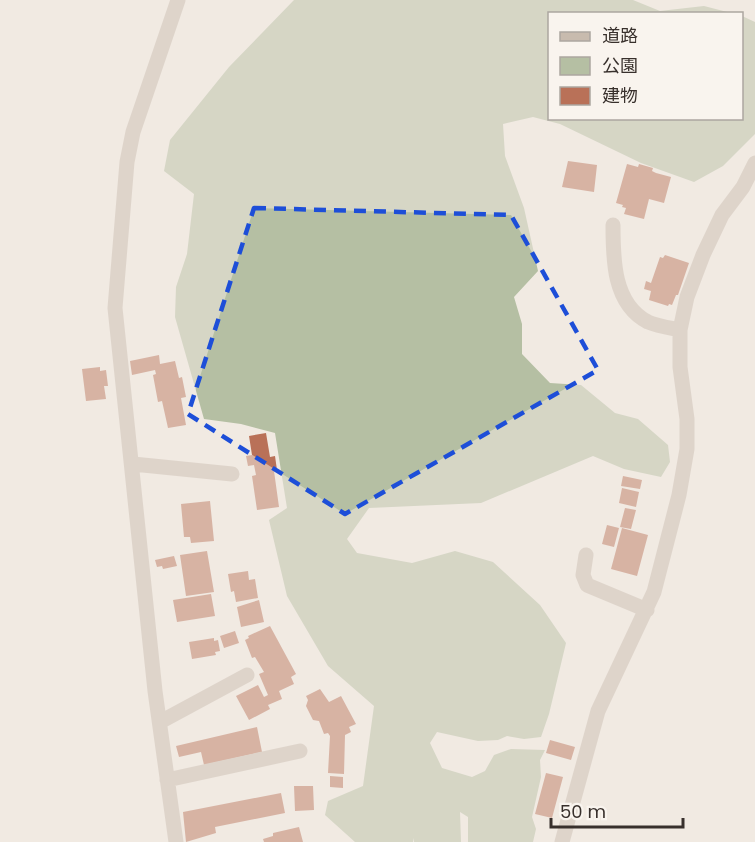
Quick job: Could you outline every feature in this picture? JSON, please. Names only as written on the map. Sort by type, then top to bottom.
[{"type":"street","points":[[176,842],[160,722],[115,308],[127,162],[133,132],[178,0]]},
{"type":"street","points":[[562,842],[598,711],[630,640],[647,610],[668,544],[687,449],[687,419],[680,367],[680,330],[687,297],[722,215],[743,187],[755,163]]},
{"type":"street","points":[[612,225],[613,253],[619,290],[632,310],[649,322],[680,330]]},
{"type":"street","points":[[133,464],[232,474]]},
{"type":"street","points":[[586,555],[583,575],[587,585],[647,610]]},
{"type":"street","points":[[160,722],[247,675]]},
{"type":"street","points":[[167,780],[300,751]]},
{"type":"highlighted area","points":[[254,208],[511,215],[598,370],[345,514],[188,414]]},
{"type":"green space","points":[[294,0],[633,0],[660,11],[704,6],[727,12],[548,12],[548,120],[743,120],[743,16],[755,22],[755,134],[723,166],[694,182],[641,163],[560,124],[533,117],[503,124],[505,156],[524,208],[538,271],[514,297],[522,324],[522,354],[550,383],[581,385],[615,413],[638,419],[668,445],[670,462],[661,477],[624,469],[593,456],[481,503],[369,508],[347,539],[357,553],[412,563],[455,551],[493,562],[540,605],[566,643],[549,714],[541,737],[524,739],[507,736],[498,740],[478,741],[437,732],[430,743],[442,768],[472,777],[485,771],[494,755],[511,749],[545,750],[540,760],[541,777],[532,817],[536,829],[533,842],[468,842],[468,817],[460,812],[461,842],[414,842],[414,838],[413,842],[355,842],[325,815],[328,801],[363,786],[374,706],[328,666],[287,596],[269,520],[287,508],[275,433],[241,424],[204,419],[175,317],[176,287],[187,254],[194,194],[164,171],[170,140],[229,67]]},
{"type":"building","points":[[568,161],[597,165],[594,192],[562,187]]},
{"type":"building","points":[[627,164],[638,167],[639,164],[653,168],[652,171],[656,173],[671,177],[664,203],[649,199],[644,219],[624,214],[626,208],[616,203]]},
{"type":"building","points":[[665,255],[689,263],[678,295],[672,305],[668,306],[649,300],[651,291],[644,289],[646,281],[651,283],[660,257],[663,258]]},
{"type":"building","points":[[159,355],[160,364],[175,361],[179,378],[182,377],[186,397],[181,398],[186,425],[168,428],[162,401],[158,402],[153,375],[156,374],[155,370],[132,375],[130,361]]},
{"type":"building","points":[[100,367],[100,371],[106,370],[108,386],[104,386],[106,399],[86,401],[82,369]]},
{"type":"building","points":[[266,433],[270,457],[275,456],[277,470],[274,471],[279,507],[257,510],[252,476],[256,475],[254,465],[248,466],[246,456],[252,455],[249,436]]},
{"type":"building","points":[[623,476],[642,480],[640,489],[621,486]]},
{"type":"building","points":[[622,488],[639,492],[636,507],[619,503]]},
{"type":"building","points":[[210,501],[214,541],[191,543],[190,537],[184,537],[181,504]]},
{"type":"building","points":[[625,508],[636,510],[631,529],[620,527]]},
{"type":"building","points":[[607,525],[619,528],[614,547],[602,544]]},
{"type":"building","points":[[622,528],[648,535],[637,576],[611,569]]},
{"type":"building","points":[[207,551],[214,592],[186,596],[180,555]]},
{"type":"building","points":[[174,556],[177,566],[163,569],[162,566],[157,567],[155,560]]},
{"type":"building","points":[[248,571],[249,580],[255,579],[258,598],[236,602],[234,591],[231,592],[228,574]]},
{"type":"building","points":[[211,594],[215,616],[177,622],[173,600]]},
{"type":"building","points":[[259,600],[264,622],[241,627],[237,607]]},
{"type":"building","points":[[270,626],[296,674],[291,677],[294,684],[279,691],[282,699],[268,705],[270,709],[249,720],[236,696],[258,685],[264,697],[268,695],[259,674],[264,672],[255,657],[252,658],[245,640],[249,638],[248,636]]},
{"type":"building","points":[[235,631],[239,643],[224,648],[220,636]]},
{"type":"building","points":[[214,638],[214,641],[218,640],[220,651],[215,652],[216,655],[192,659],[189,642]]},
{"type":"building","points":[[320,689],[329,702],[341,696],[356,724],[349,727],[351,732],[345,735],[344,774],[328,773],[330,736],[328,733],[324,734],[319,721],[313,720],[306,706],[308,700],[306,696]]},
{"type":"building","points":[[257,727],[262,752],[204,765],[201,752],[179,757],[176,746]]},
{"type":"building","points":[[550,740],[575,747],[571,760],[546,753]]},
{"type":"building","points":[[546,773],[563,777],[552,818],[535,814]]},
{"type":"building","points":[[330,776],[343,777],[343,788],[330,787]]},
{"type":"building","points":[[294,786],[313,786],[314,810],[295,811]]},
{"type":"building","points":[[281,793],[285,813],[215,827],[216,833],[186,842],[183,812]]},
{"type":"building","points":[[299,827],[303,842],[264,842],[263,839],[273,836],[273,833]]}]
